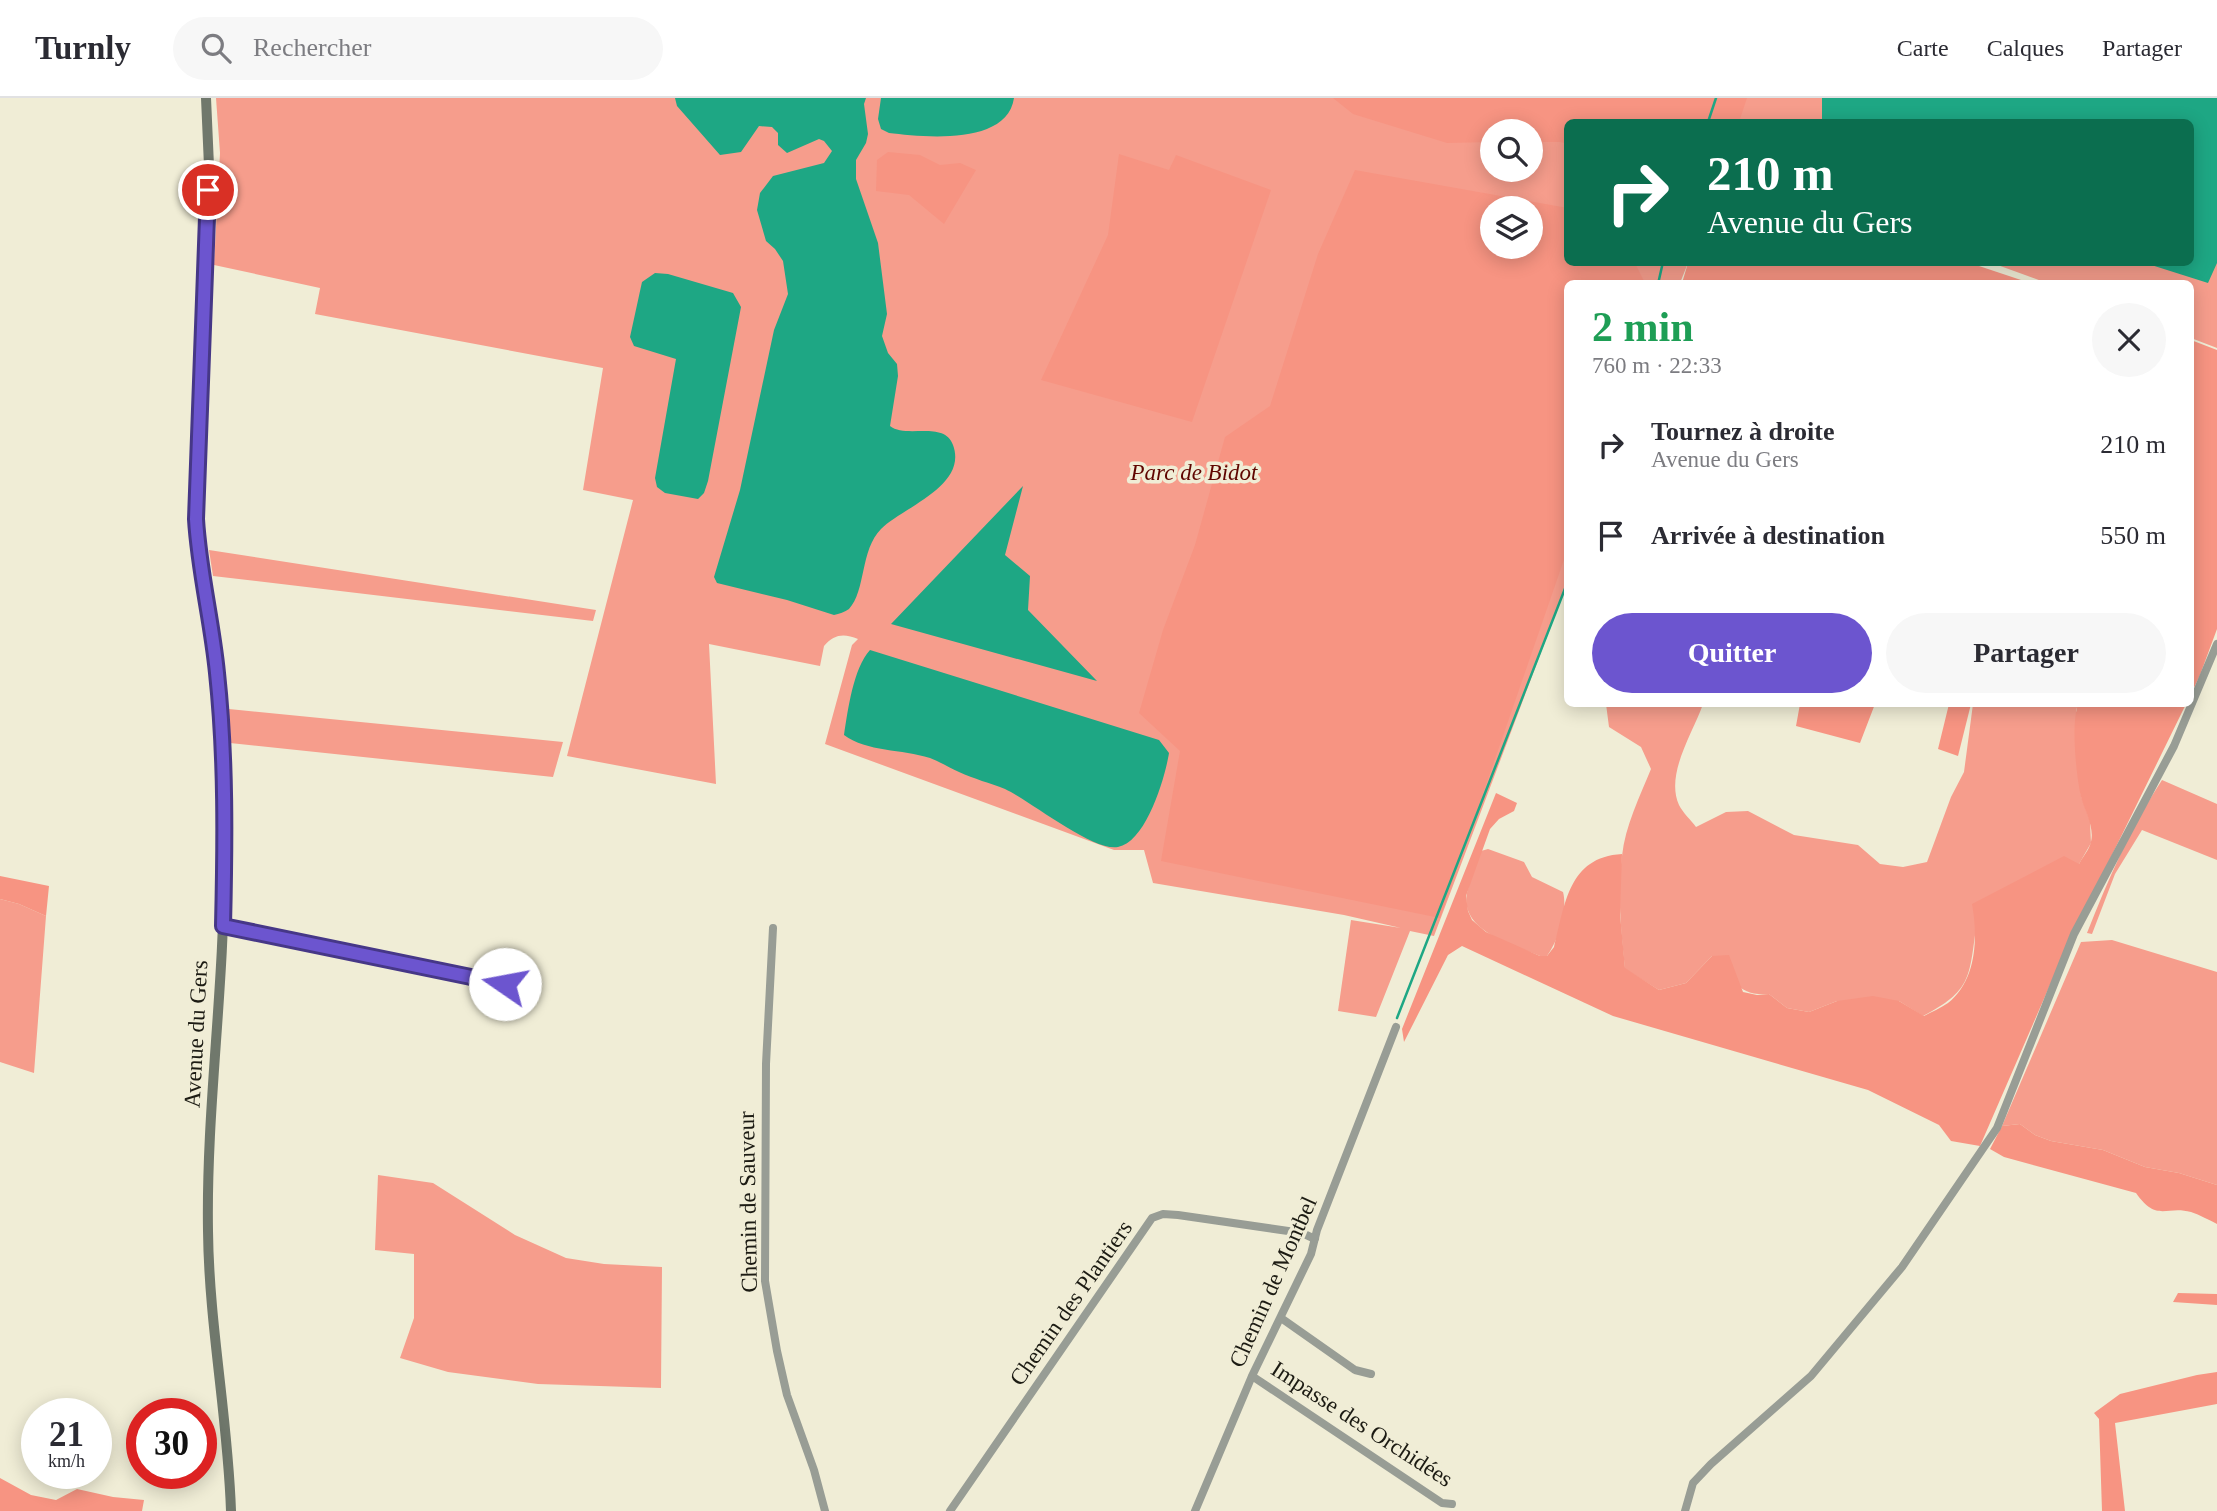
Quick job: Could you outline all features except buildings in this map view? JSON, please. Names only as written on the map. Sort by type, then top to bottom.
[{"type":"main road","name":"Avenue du Gers","points":[[205,98],[209,166],[196,519],[200,566],[217,676],[224,797],[223,926],[208,1181],[208,1233],[230,1460],[231,1511]]},
{"type":"street","points":[[2194,699],[2217,644]]},
{"type":"street","points":[[1685,1511],[1693,1483],[1811,1376],[1902,1267],[1997,1128],[2074,934],[2174,746],[2190,707]]},
{"type":"street","points":[[223,926],[505,984]]},
{"type":"street","name":"Chemin de Sauveur","points":[[772,928],[766,1064],[765,1281],[788,1395],[825,1511]]},
{"type":"street","name":"Chemin de Montbel","points":[[1195,1511],[1252,1376],[1311,1254],[1396,1027]]},
{"type":"street","name":"Chemin des Plantiers","points":[[950,1511],[1152,1218],[1163,1214],[1178,1214],[1302,1233],[1315,1239]]},
{"type":"street","points":[[1281,1318],[1355,1370],[1371,1374]]},
{"type":"street","name":"Impasse des Orchidées","points":[[1252,1376],[1442,1503],[1451,1504]]},
{"type":"green space","name":"Parc de Bidot","points":[[216,98],[2217,98],[2217,348],[2194,339],[2194,280],[2039,280],[2000,266],[2194,266],[2194,119],[1564,119],[1564,266],[1687,266],[1681,280],[1564,280],[1564,592],[1434,936],[1410,931],[1376,1017],[1338,1011],[1351,920],[1401,928],[1344,915],[1153,883],[1144,850],[1114,850],[825,744],[852,645],[858,639],[853,637],[844,635],[828,642],[824,646],[820,666],[709,644],[716,784],[567,756],[633,500],[583,490],[603,368],[315,314],[320,288],[214,265],[220,153]]},
{"type":"green space","points":[[209,550],[596,610],[593,621],[213,576]]},
{"type":"green space","points":[[1606,707],[1702,707],[1682,754],[1675,780],[1679,805],[1696,827],[1726,812],[1748,811],[1794,835],[1858,845],[1880,864],[1903,867],[1927,862],[1951,797],[1964,772],[1973,707],[2077,707],[2081,796],[2090,821],[2091,843],[2079,864],[1976,928],[1972,959],[1965,981],[1951,999],[1923,1016],[1899,1001],[1837,1001],[1809,1012],[1787,1008],[1769,994],[1742,989],[1712,956],[1686,983],[1659,990],[1625,969],[1620,912],[1621,870],[1626,834],[1651,769],[1641,747],[1609,727]]},
{"type":"green space","points":[[229,709],[563,742],[553,777],[230,743]]},
{"type":"green space","points":[[2162,780],[2217,804],[2217,860],[2142,830],[2115,874],[2092,934],[2087,933],[2120,855]]},
{"type":"green space","points":[[1488,849],[1524,862],[1532,877],[1563,892],[1561,925],[1547,956],[1540,956],[1491,935],[1471,917],[1467,906],[1468,888],[1481,851]]},
{"type":"green space","points":[[0,899],[46,916],[34,1073],[0,1062]]},
{"type":"green space","points":[[2112,940],[2217,972],[2217,1185],[2179,1173],[2145,1167],[2103,1150],[2051,1141],[2035,1135],[2020,1124],[2002,1126],[2081,942]]},
{"type":"green space","points":[[378,1175],[433,1183],[515,1235],[566,1258],[604,1264],[662,1267],[661,1388],[538,1384],[448,1372],[400,1358],[414,1318],[414,1254],[375,1250]]},
{"type":"shaded area","points":[[675,98],[866,98],[864,104],[868,134],[856,160],[856,179],[878,243],[887,314],[882,336],[888,353],[897,364],[898,376],[890,426],[897,430],[942,433],[953,445],[955,459],[943,484],[891,521],[874,538],[854,601],[849,609],[834,615],[717,583],[714,577],[740,490],[774,330],[788,294],[783,261],[766,241],[757,210],[760,193],[773,176],[824,163],[832,151],[819,139],[787,153],[778,145],[778,133],[772,127],[759,126],[741,152],[720,155],[677,106]]},
{"type":"shaded area","points":[[881,98],[1014,98],[1008,113],[996,124],[980,131],[962,135],[922,136],[889,133],[881,129],[878,119]]},
{"type":"shaded area","points":[[1333,98],[1747,98],[1740,119],[1564,119],[1564,143],[1543,142],[1543,119],[1480,119],[1480,142],[1447,143],[1353,114]]},
{"type":"shaded area","points":[[1822,98],[2217,98],[2217,263],[2208,283],[2154,266],[2194,266],[2194,119],[1822,119]]},
{"type":"shaded area","points":[[888,152],[920,155],[940,165],[960,163],[976,170],[944,224],[909,195],[876,191],[877,160]]},
{"type":"shaded area","points":[[1119,154],[1169,170],[1176,155],[1271,190],[1192,422],[1041,380],[1108,235]]},
{"type":"shaded area","points":[[1355,170],[1501,196],[1480,196],[1480,259],[1543,259],[1543,204],[1564,207],[1564,266],[1636,266],[1644,280],[1564,280],[1564,560],[1440,918],[1161,861],[1180,751],[1139,713],[1163,630],[1195,545],[1225,437],[1270,406],[1318,254]]},
{"type":"shaded area","points":[[1687,266],[1979,266],[2021,280],[1683,280]]},
{"type":"shaded area","points":[[655,273],[668,274],[733,293],[741,307],[708,481],[704,493],[698,499],[665,493],[657,487],[655,478],[676,359],[634,346],[630,337],[642,282]]},
{"type":"shaded area","points":[[2194,341],[2217,350],[2217,629],[2194,688]]},
{"type":"shaded area","points":[[1023,486],[1005,555],[1030,576],[1028,610],[1097,681],[891,624]]},
{"type":"shaded area","points":[[870,650],[1159,740],[1169,753],[1163,778],[1145,822],[1128,843],[1118,847],[1093,842],[1005,789],[930,758],[874,747],[844,735],[855,679]]},
{"type":"shaded area","points":[[1799,707],[1874,707],[1860,743],[1796,726]]},
{"type":"shaded area","points":[[1948,707],[1970,707],[1958,756],[1938,749]]},
{"type":"shaded area","points":[[2077,707],[2185,707],[2063,955],[1980,1146],[1951,1141],[1939,1125],[1868,1090],[1613,1016],[1462,946],[1448,955],[1404,1042],[1402,1029],[1496,793],[1517,803],[1514,811],[1499,819],[1490,829],[1466,896],[1472,920],[1486,932],[1540,956],[1547,956],[1554,947],[1566,900],[1580,874],[1590,864],[1604,857],[1622,854],[1620,914],[1625,968],[1659,990],[1686,983],[1712,956],[1729,955],[1743,992],[1769,994],[1787,1008],[1809,1012],[1837,1001],[1873,996],[1899,1001],[1924,1016],[1948,1003],[1965,982],[1975,944],[1972,904],[2064,856],[2079,864],[2089,847],[2092,839],[2091,827],[2081,797],[2076,763]]},
{"type":"shaded area","points":[[0,876],[49,886],[46,916],[0,899]]},
{"type":"shaded area","points":[[2020,1124],[2035,1135],[2051,1141],[2103,1150],[2145,1167],[2179,1173],[2217,1185],[2217,1224],[2191,1212],[2156,1210],[2150,1208],[2136,1193],[2004,1157],[1990,1149],[2002,1126]]},
{"type":"shaded area","points":[[2178,1293],[2217,1294],[2217,1305],[2173,1302]]},
{"type":"shaded area","points":[[2217,1372],[2217,1404],[2115,1423],[2125,1511],[2102,1511],[2099,1419],[2094,1413],[2120,1394]]},
{"type":"shaded area","points":[[0,1478],[31,1495],[56,1500],[77,1489],[144,1500],[142,1511],[0,1511]]},
{"type":"waterway","points":[[1709,119],[1716,98]]},
{"type":"waterway","points":[[1659,280],[1662,266]]},
{"type":"waterway","points":[[1397,1018],[1564,591]]},
{"type":"route","points":[[208,190],[196,519],[200,566],[217,676],[224,797],[223,926],[505,984]]}]
